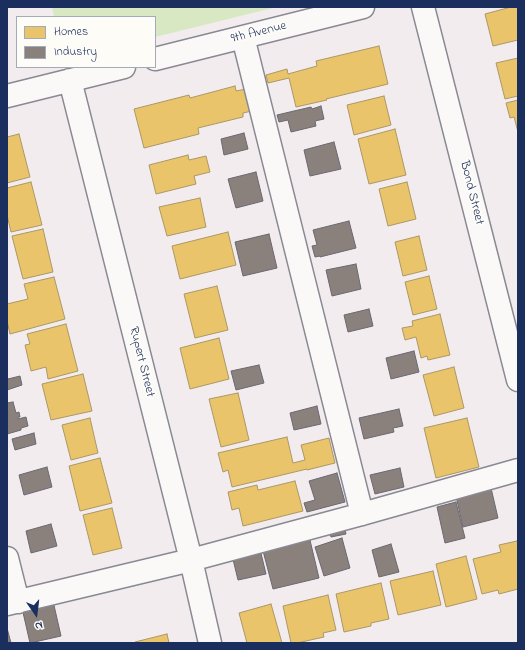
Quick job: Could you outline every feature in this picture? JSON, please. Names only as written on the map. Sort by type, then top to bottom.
[{"type":"street","name":"9th Avenue","points":[[156,59],[363,7]]},
{"type":"street","name":"Bond Street","points":[[423,7],[518,380]]},
{"type":"street","points":[[243,37],[362,514]]},
{"type":"street","points":[[7,96],[120,68]]},
{"type":"street","name":"Rupert Street","points":[[70,80],[191,560],[210,643]]},
{"type":"street","points":[[7,558],[13,603],[191,560],[518,470]]},
{"type":"green space","points":[[52,7],[277,7],[156,37],[156,16],[54,16]]},
{"type":"building: Homes","points":[[511,7],[518,7],[518,40],[493,46],[485,14]]},
{"type":"building: Homes","points":[[379,46],[388,84],[296,107],[289,78],[268,83],[266,75],[287,69],[288,74],[317,66],[316,61]]},
{"type":"building: Homes","points":[[518,58],[518,96],[505,99],[496,63]]},
{"type":"building: Homes","points":[[235,86],[236,91],[246,89],[252,111],[243,113],[243,117],[198,128],[199,134],[144,148],[134,109],[189,95],[190,98]]},
{"type":"building: Homes","points":[[384,96],[391,125],[354,135],[347,105]]},
{"type":"building: Homes","points":[[518,100],[518,132],[514,117],[510,118],[506,103]]},
{"type":"building: Homes","points":[[395,129],[406,175],[369,184],[358,139]]},
{"type":"building: Homes","points":[[19,134],[30,177],[7,183],[7,137]]},
{"type":"building: Homes","points":[[188,155],[189,160],[206,156],[210,172],[194,176],[196,184],[156,194],[149,165]]},
{"type":"building: Homes","points":[[31,182],[42,225],[11,232],[7,215],[7,188]]},
{"type":"building: Homes","points":[[407,182],[416,219],[388,226],[379,189]]},
{"type":"building: Homes","points":[[200,198],[206,227],[167,236],[159,207]]},
{"type":"building: Homes","points":[[43,229],[53,272],[23,279],[12,236]]},
{"type":"building: Homes","points":[[228,232],[236,265],[180,279],[172,246]]},
{"type":"building: Homes","points":[[419,236],[427,270],[403,276],[395,242]]},
{"type":"building: Homes","points":[[429,276],[437,309],[413,315],[405,282]]},
{"type":"building: Homes","points":[[54,277],[65,319],[10,334],[7,321],[7,304],[28,299],[24,284]]},
{"type":"building: Homes","points":[[217,286],[228,330],[195,338],[184,294]]},
{"type":"building: Homes","points":[[440,314],[450,355],[428,360],[427,356],[421,358],[416,337],[405,340],[402,328],[413,326],[412,321]]},
{"type":"building: Homes","points":[[66,324],[78,371],[48,379],[46,367],[31,371],[25,345],[30,344],[27,334]]},
{"type":"building: Homes","points":[[219,338],[229,379],[190,389],[180,348]]},
{"type":"building: Homes","points":[[454,367],[464,408],[434,416],[423,375]]},
{"type":"building: Homes","points":[[83,374],[92,411],[51,420],[42,384]]},
{"type":"building: Homes","points":[[238,393],[249,440],[221,447],[209,399]]},
{"type":"building: Homes","points":[[90,418],[98,453],[71,460],[62,425]]},
{"type":"building: Homes","points":[[467,418],[479,467],[436,478],[424,428]]},
{"type":"building: Homes","points":[[287,437],[293,463],[305,460],[301,445],[329,438],[335,463],[232,487],[228,470],[223,472],[218,453]]},
{"type":"building: Homes","points":[[100,458],[112,503],[80,511],[69,466]]},
{"type":"building: Homes","points":[[295,481],[303,511],[243,526],[239,508],[232,510],[228,492],[257,485],[258,490]]},
{"type":"building: Homes","points":[[112,508],[122,548],[93,555],[83,515]]},
{"type":"building: Homes","points":[[517,541],[518,589],[499,594],[498,590],[482,594],[473,559],[501,552],[499,545]]},
{"type":"building: Homes","points":[[466,556],[477,599],[446,607],[436,564]]},
{"type":"building: Homes","points":[[433,571],[441,605],[398,615],[390,581]]},
{"type":"building: Homes","points":[[381,583],[389,619],[371,623],[371,626],[344,632],[336,594]]},
{"type":"building: Homes","points":[[328,595],[336,630],[323,633],[324,637],[291,643],[283,606]]},
{"type":"building: Homes","points":[[271,604],[282,643],[247,643],[239,613]]},
{"type":"building: Homes","points":[[167,634],[169,643],[135,643],[135,642]]},
{"type":"building: Industry","points":[[321,106],[324,119],[315,121],[316,126],[291,132],[288,120],[279,122],[277,115]]},
{"type":"building: Industry","points":[[244,133],[248,149],[224,155],[221,139]]},
{"type":"building: Industry","points":[[334,142],[341,169],[310,176],[304,150]]},
{"type":"building: Industry","points":[[256,172],[263,201],[236,208],[228,179]]},
{"type":"building: Industry","points":[[349,221],[356,248],[315,257],[312,246],[317,245],[313,230]]},
{"type":"building: Industry","points":[[269,234],[277,268],[243,276],[235,242]]},
{"type":"building: Industry","points":[[356,264],[361,289],[332,296],[326,270]]},
{"type":"building: Industry","points":[[369,309],[373,326],[348,332],[344,315]]},
{"type":"building: Industry","points":[[414,351],[419,372],[391,379],[386,358]]},
{"type":"building: Industry","points":[[259,365],[264,383],[236,390],[231,371]]},
{"type":"building: Industry","points":[[7,376],[8,379],[20,376],[22,385],[7,390]]},
{"type":"building: Industry","points":[[13,402],[16,413],[19,412],[20,417],[18,417],[18,419],[26,417],[28,426],[21,428],[21,430],[7,434],[7,403]]},
{"type":"building: Industry","points":[[317,406],[321,424],[294,430],[290,413]]},
{"type":"building: Industry","points":[[399,409],[403,426],[393,428],[394,432],[364,439],[359,418]]},
{"type":"building: Industry","points":[[34,433],[36,444],[15,450],[12,439]]},
{"type":"building: Industry","points":[[47,467],[52,487],[24,495],[19,475]]},
{"type":"building: Industry","points":[[400,468],[404,487],[375,494],[370,475]]},
{"type":"building: Industry","points":[[337,473],[345,502],[307,512],[304,503],[315,500],[309,481]]},
{"type":"building: Industry","points":[[491,488],[498,518],[463,527],[456,496]]},
{"type":"building: Industry","points":[[456,502],[465,538],[445,543],[437,507]]},
{"type":"building: Industry","points":[[343,522],[346,534],[331,537],[328,526]]},
{"type":"building: Industry","points":[[51,524],[57,546],[31,553],[26,531]]},
{"type":"building: Industry","points":[[309,536],[319,578],[273,589],[262,547]]},
{"type":"building: Industry","points":[[342,538],[350,568],[324,576],[315,547]]},
{"type":"building: Industry","points":[[391,544],[399,572],[379,577],[372,550]]},
{"type":"building: Industry","points":[[259,545],[266,574],[238,580],[231,551]]},
{"type":"building: Industry","points":[[53,601],[61,636],[30,643],[22,608]]},
{"type":"building: Industry","points":[[7,628],[11,643],[7,643]]}]
